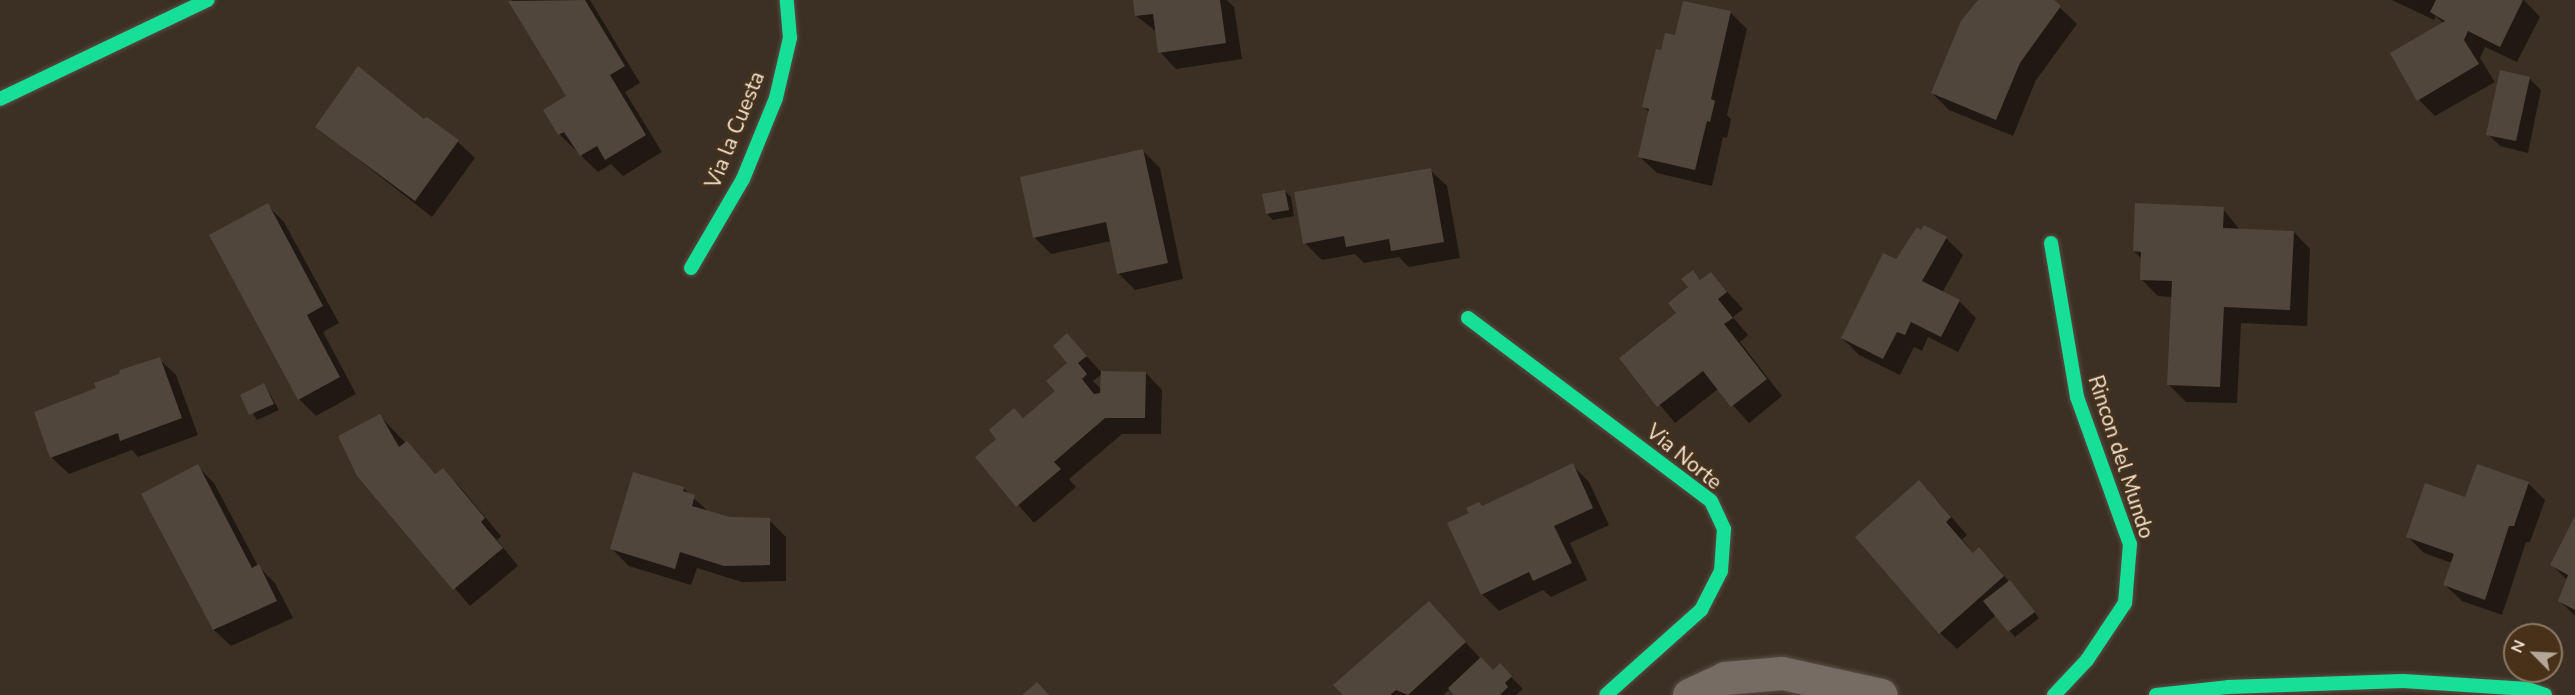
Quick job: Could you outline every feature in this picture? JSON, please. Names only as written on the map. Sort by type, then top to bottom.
[{"type":"street","points":[[0,99],[208,0]]},
{"type":"street","name":"Via la Cuesta","points":[[691,268],[743,179],[776,98],[790,38],[787,0]]},
{"type":"street","name":"Rincon del Mundo","points":[[2051,243],[2076,397],[2130,544],[2125,603],[2087,660],[2054,695]]},
{"type":"street","name":"Via Norte","points":[[1467,318],[1711,501],[1724,529],[1721,571],[1701,610],[1606,695]]},
{"type":"street","points":[[1689,695],[1725,678],[1782,673],[1881,695]]},
{"type":"street","points":[[2156,695],[2251,686],[2403,681],[2528,689],[2545,695]]},
{"type":"building","points":[[585,0],[625,66],[610,75],[646,135],[605,160],[597,146],[580,156],[564,132],[558,135],[543,110],[566,96],[508,1]]},
{"type":"building","points":[[1133,0],[1220,0],[1226,43],[1158,53],[1153,14],[1135,16]]},
{"type":"building","points":[[1978,0],[2054,0],[2061,6],[2020,63],[1996,120],[1931,93],[1961,21]]},
{"type":"building","points":[[2436,0],[2523,0],[2500,47],[2468,31],[2464,40],[2479,64],[2417,101],[2390,53],[2445,21],[2430,12]]},
{"type":"building","points":[[1683,1],[1731,11],[1711,99],[1715,101],[1710,122],[1707,121],[1695,170],[1638,157],[1649,109],[1642,107],[1656,49],[1661,50],[1665,33],[1675,35]]},
{"type":"building","points":[[358,66],[424,119],[427,117],[459,140],[415,201],[315,127]]},
{"type":"building","points":[[2500,70],[2530,77],[2516,141],[2486,135]]},
{"type":"building","points":[[1143,149],[1168,263],[1117,274],[1106,222],[1033,238],[1020,177]]},
{"type":"building","points":[[1431,168],[1444,242],[1391,251],[1389,239],[1346,247],[1344,236],[1303,244],[1294,192]]},
{"type":"building","points":[[1285,190],[1289,210],[1266,214],[1262,194]]},
{"type":"building","points":[[268,203],[323,306],[307,315],[340,377],[298,400],[209,235]]},
{"type":"building","points":[[2135,203],[2224,207],[2223,228],[2294,231],[2290,310],[2224,307],[2220,387],[2167,385],[2172,281],[2140,280],[2141,252],[2133,251]]},
{"type":"building","points":[[1924,225],[1947,237],[1922,281],[1960,300],[1941,337],[1911,322],[1905,335],[1897,332],[1883,359],[1841,338],[1883,253],[1896,259],[1917,227],[1921,230]]},
{"type":"building","points":[[1693,270],[1700,280],[1711,272],[1727,292],[1718,299],[1733,318],[1724,324],[1767,379],[1731,407],[1703,371],[1657,407],[1619,358],[1676,313],[1668,303],[1688,287],[1681,279]]},
{"type":"building","points":[[1067,333],[1087,356],[1078,363],[1087,374],[1082,379],[1094,394],[1100,393],[1101,371],[1146,372],[1145,418],[1105,418],[1054,462],[1061,469],[1016,507],[975,457],[996,439],[989,430],[1014,408],[1023,418],[1055,391],[1046,381],[1067,363],[1053,346]]},
{"type":"building","points":[[160,357],[182,418],[120,441],[118,433],[50,458],[34,412],[96,388],[94,383],[119,374],[120,370]]},
{"type":"building","points":[[264,383],[274,404],[249,415],[240,395]]},
{"type":"building","points":[[380,414],[399,447],[407,441],[435,474],[443,468],[485,518],[481,522],[503,548],[453,590],[357,476],[338,436]]},
{"type":"building","points":[[1573,463],[1593,508],[1554,526],[1572,563],[1533,581],[1529,572],[1481,595],[1447,523],[1469,513],[1466,508],[1479,502],[1482,506]]},
{"type":"building","points":[[198,464],[252,568],[259,564],[277,601],[213,630],[141,494]]},
{"type":"building","points":[[2477,464],[2529,482],[2514,526],[2509,526],[2485,600],[2443,585],[2454,554],[2406,537],[2425,483],[2465,497]]},
{"type":"building","points":[[633,472],[684,487],[683,491],[695,495],[692,506],[730,517],[770,518],[770,565],[724,566],[680,552],[675,569],[610,549]]},
{"type":"building","points":[[1919,480],[1951,517],[1946,522],[1973,553],[1979,547],[2004,576],[1939,634],[1855,537]]},
{"type":"building","points":[[2575,516],[2575,610],[2558,601],[2568,575],[2550,565]]},
{"type":"building","points":[[2010,580],[2035,612],[2008,632],[1983,601]]},
{"type":"building","points":[[1429,601],[1466,642],[1408,695],[1396,690],[1390,695],[1343,695],[1333,685]]},
{"type":"building","points":[[1481,657],[1493,670],[1500,663],[1512,676],[1505,683],[1508,687],[1500,695],[1454,695],[1448,688]]},
{"type":"building","points":[[1037,682],[1049,695],[1022,695]]},
{"type":"traffic: fast","points":[[0,99],[208,0]]},
{"type":"traffic: fast","points":[[691,268],[743,179],[776,98],[790,38],[787,0]]},
{"type":"traffic: fast","points":[[2051,243],[2077,397],[2130,544],[2125,603],[2087,660],[2054,695]]},
{"type":"traffic: fast","points":[[1468,318],[1711,501],[1724,529],[1721,571],[1701,610],[1606,695]]},
{"type":"traffic: fast","points":[[2156,695],[2228,687],[2403,681],[2528,689],[2545,695]]}]
